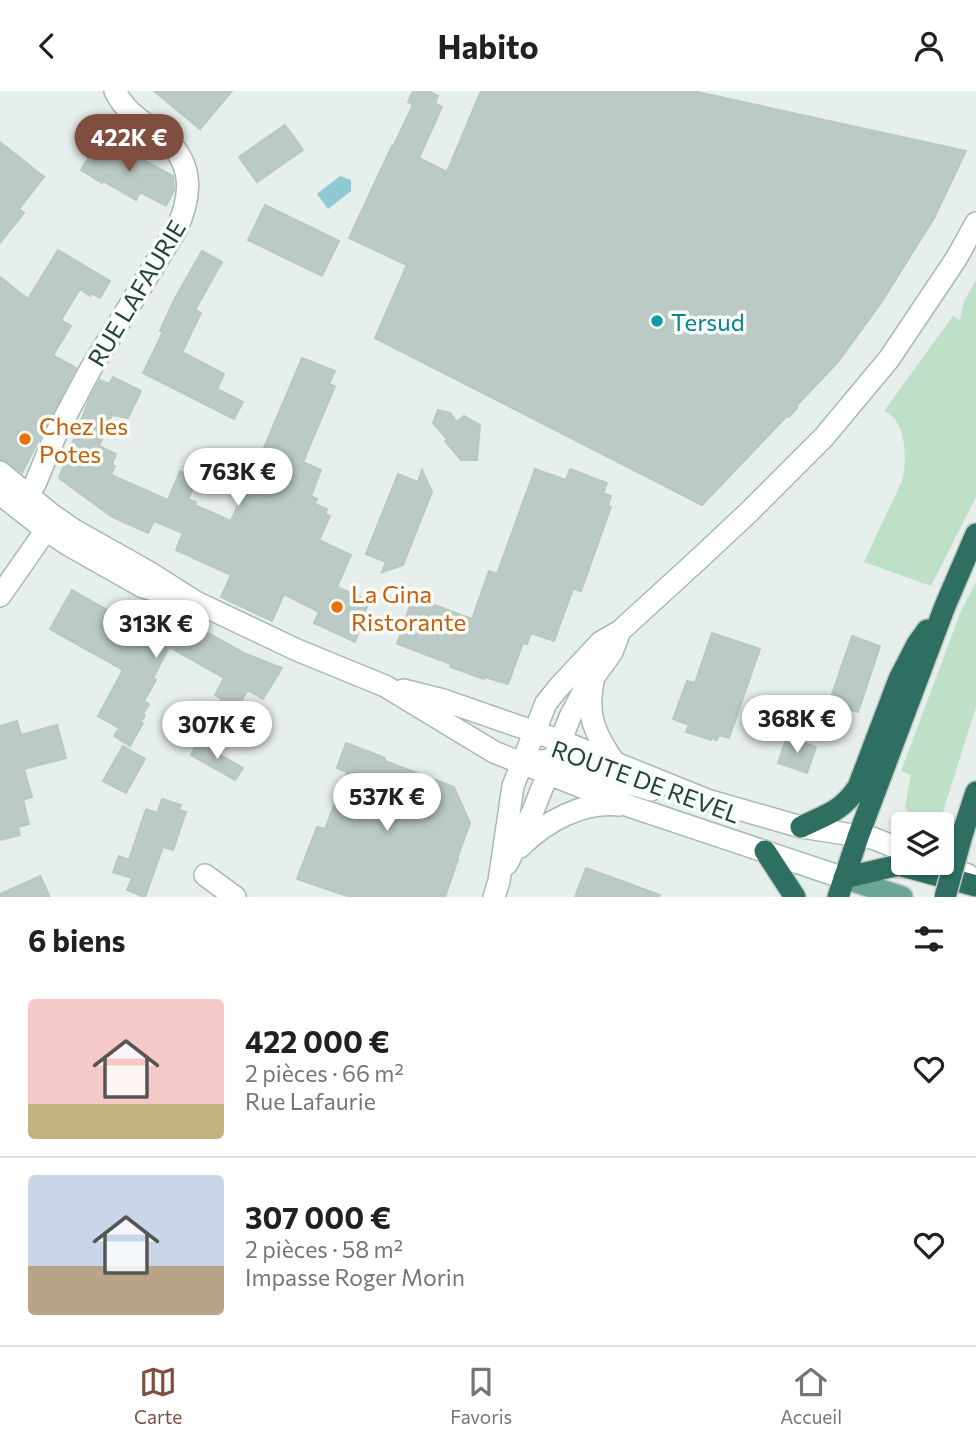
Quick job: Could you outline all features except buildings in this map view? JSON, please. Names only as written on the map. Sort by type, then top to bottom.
[{"type":"highway","points":[[841,888],[946,606],[976,534]]},
{"type":"highway","points":[[801,827],[840,809],[858,787],[899,679],[917,644],[946,606]]},
{"type":"highway","points":[[945,897],[976,792]]},
{"type":"highway","points":[[765,851],[795,897]]},
{"type":"highway","points":[[841,888],[899,865],[976,886]]},
{"type":"main road","name":"RUE LAFAURIE","points":[[22,501],[35,484],[56,434],[90,370],[176,230],[188,196],[188,179],[180,155],[168,142],[128,112],[115,91]]},
{"type":"main road","points":[[497,889],[513,786],[546,703],[601,642],[621,631],[750,511],[824,436],[889,359],[942,282],[976,223]]},
{"type":"main road","name":"ROUTE DE REVEL","points":[[0,473],[46,530],[66,544],[142,587],[196,602]]},
{"type":"main road","name":"ROUTE DE REVEL","points":[[0,494],[22,501],[152,574],[196,602],[297,650],[385,686],[443,700],[529,746],[550,767],[632,807],[765,851],[841,888],[902,897]]},
{"type":"main road","points":[[0,596],[46,530]]},
{"type":"main road","points":[[497,889],[583,692],[612,652],[621,631]]},
{"type":"main road","points":[[594,676],[590,694],[593,728],[614,762]]},
{"type":"main road","name":"ROUTE DE REVEL","points":[[385,686],[484,747],[529,746],[561,740],[706,800],[801,827],[872,838],[891,845]]},
{"type":"main road","points":[[550,767],[682,800],[706,800]]},
{"type":"main road","points":[[513,854],[537,831],[581,809],[610,804],[632,807]]},
{"type":"main road","points":[[954,870],[976,879]]},
{"type":"main road","points":[[205,875],[236,897]]},
{"type":"green space","points":[[976,280],[976,497],[931,586],[864,562],[904,474],[905,457],[901,431],[894,418],[884,411],[953,316],[960,320],[964,301]]},
{"type":"green space","points":[[976,582],[976,707],[943,812],[908,812],[905,807],[911,775],[901,771],[961,611]]},
{"type":"water","points":[[340,176],[351,180],[351,191],[328,209],[317,194]]},
{"type":"place","name":"Tersud","points":[[657,321]]},
{"type":"place","name":"Chez les Potes","points":[[25,439]]},
{"type":"place","name":"La Gina Ristorante","points":[[337,607]]}]
